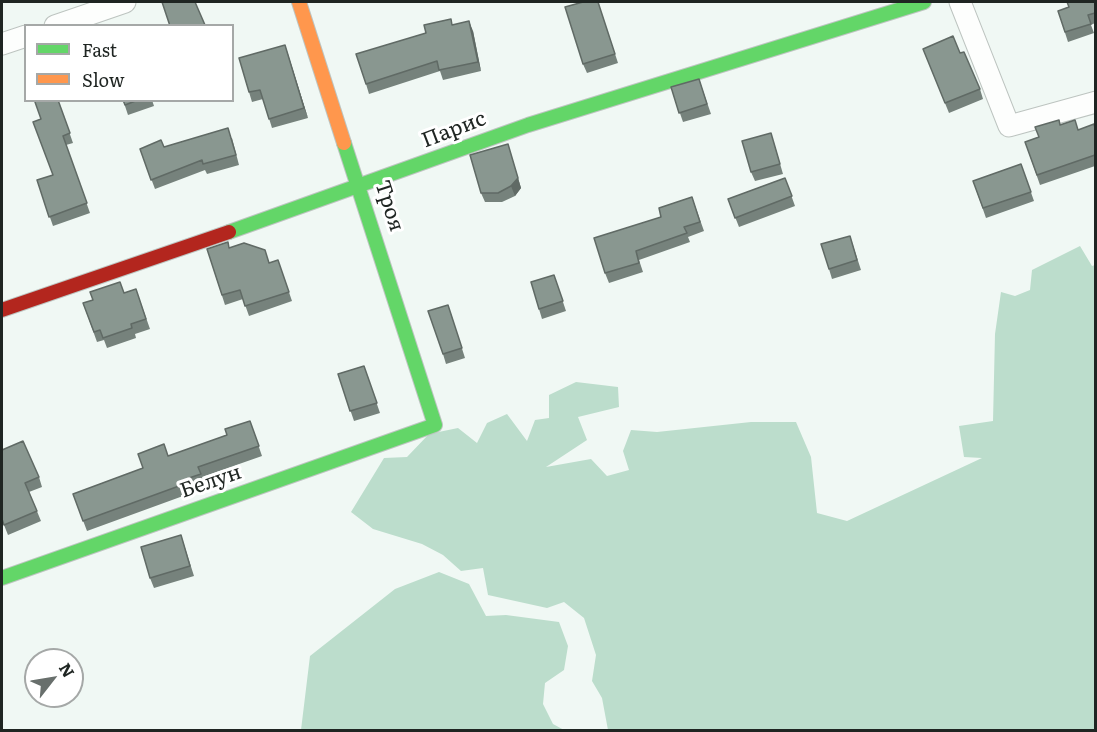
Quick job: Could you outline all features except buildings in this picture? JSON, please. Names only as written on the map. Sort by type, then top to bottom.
[{"type":"street","points":[[61,24],[125,2]]},
{"type":"street","name":"Троя","points":[[299,2],[361,187],[435,425]]},
{"type":"street","name":"Парис","points":[[2,310],[361,187],[528,124],[924,2]]},
{"type":"street","points":[[960,2],[1009,126],[1095,102]]},
{"type":"street","points":[[2,44],[24,37]]},
{"type":"street","name":"Белун","points":[[2,578],[435,425]]},
{"type":"green space","points":[[1080,246],[1092,266],[1095,265],[1095,730],[608,730],[602,698],[592,681],[596,655],[584,618],[564,602],[547,608],[488,595],[483,568],[461,571],[443,555],[422,544],[373,529],[351,512],[384,458],[407,457],[429,434],[458,428],[477,443],[487,423],[507,414],[527,441],[535,420],[549,418],[549,395],[576,382],[618,387],[619,407],[578,417],[587,440],[546,467],[591,459],[607,476],[629,470],[623,451],[631,430],[657,432],[751,422],[796,422],[811,457],[817,513],[847,521],[982,458],[964,457],[959,426],[993,421],[995,334],[1001,292],[1015,296],[1030,290],[1032,270]]},
{"type":"green space","points":[[439,572],[469,584],[486,616],[506,615],[559,622],[568,646],[564,670],[545,683],[543,704],[553,724],[564,730],[301,730],[310,656],[395,589]]},
{"type":"traffic: fast","points":[[229,232],[528,125],[924,2]]},
{"type":"traffic: fast","points":[[2,578],[435,425],[344,143]]},
{"type":"traffic: slow","points":[[299,2],[344,143]]},
{"type":"traffic: jam","points":[[2,310],[229,232]]}]
